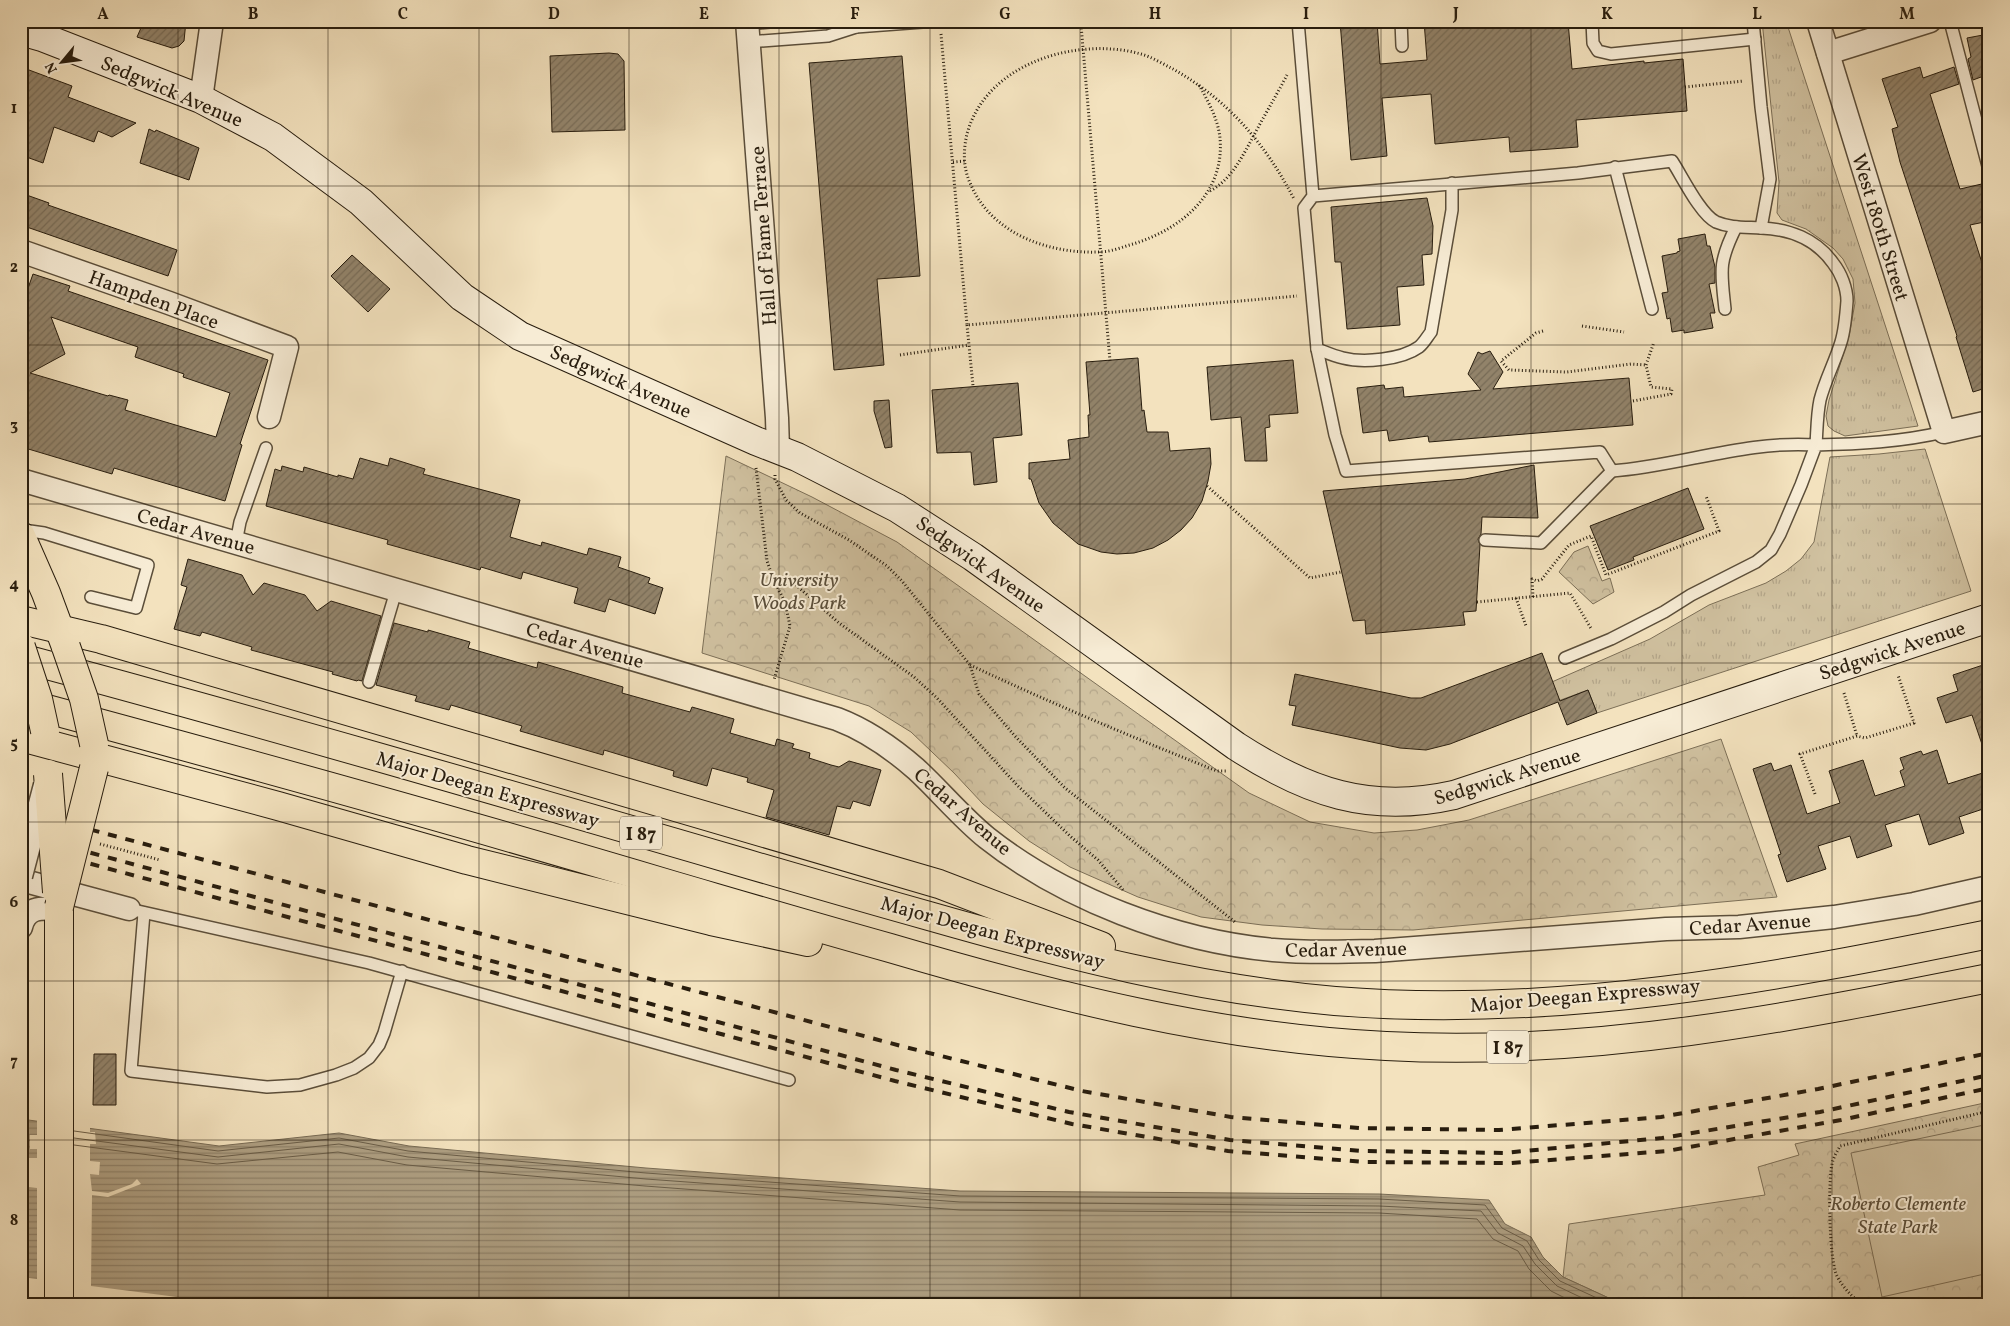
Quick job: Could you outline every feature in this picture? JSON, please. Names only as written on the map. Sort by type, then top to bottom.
[{"type":"main road","name":"Sedgwick Avenue","points":[[38,30],[201,99],[273,137],[360,202],[462,297],[520,336],[776,463],[805,461],[923,523],[1265,765],[1309,786],[1350,797],[1393,802],[1431,800],[1477,789],[1989,618]]},
{"type":"main road","points":[[21,534],[63,638],[84,699],[94,756],[59,908]]},
{"type":"main road","points":[[21,620],[63,638],[930,882],[1123,954],[1195,976],[1264,993]]},
{"type":"main road","points":[[21,647],[38,699],[41,748],[59,908],[59,1305]]},
{"type":"main road","name":"Major Deegan Expressway","points":[[21,658],[349,748],[989,933],[1120,966],[1264,993],[1336,1001],[1411,1005],[1483,1006],[1556,1002],[1628,996],[1773,976],[1988,934]]},
{"type":"main road","name":"Major Deegan Expressway","points":[[21,702],[366,796],[1028,987],[1170,1020],[1242,1033],[1378,1046],[1461,1048],[1605,1042],[1741,1025],[1823,1011],[1989,978]]},
{"type":"main road","points":[[41,748],[94,756],[287,808],[467,860],[692,916],[1028,987]]},
{"type":"street","points":[[201,99],[212,21]]},
{"type":"street","name":"West 180th Street","points":[[1818,21],[1944,432]]},
{"type":"street","points":[[1828,52],[1930,21]]},
{"type":"street","name":"Hall of Fame Terrace","points":[[747,29],[777,418],[776,463]]},
{"type":"street","name":"Hampden Place","points":[[21,251],[287,347],[269,417]]},
{"type":"street","points":[[1944,432],[1989,422]]},
{"type":"street","name":"Cedar Avenue","points":[[21,480],[786,703],[852,725],[870,734],[911,765],[987,838],[1028,866],[1069,889],[1114,910],[1167,929],[1225,943],[1271,950],[1328,953],[1666,930],[1739,927],[1834,917],[1914,904],[1989,887]]},
{"type":"street","points":[[21,876],[41,748]]},
{"type":"street","points":[[21,880],[137,911]]},
{"type":"street","points":[[21,927],[25,916],[31,910],[59,908]]},
{"type":"lane","points":[[747,29],[781,21]]},
{"type":"lane","points":[[839,21],[856,27]]},
{"type":"lane","points":[[747,29],[828,36],[856,27],[882,23],[936,21]]},
{"type":"lane","points":[[1298,21],[1313,196],[1304,208],[1316,350],[1335,435],[1346,471],[1600,452],[1612,471]]},
{"type":"lane","points":[[1401,21],[1402,46]]},
{"type":"lane","points":[[1592,21],[1592,43],[1598,52],[1611,54],[1755,39]]},
{"type":"lane","points":[[1753,21],[1770,179],[1761,228]]},
{"type":"lane","points":[[1950,21],[1989,170]]},
{"type":"lane","points":[[1313,196],[1578,173],[1672,160],[1703,210],[1714,221],[1736,227],[1761,228],[1800,236],[1815,244],[1828,255],[1838,269],[1847,298],[1841,341],[1820,399],[1816,445],[1801,485],[1771,550],[1756,562],[1664,612],[1566,658]]},
{"type":"lane","points":[[1615,167],[1652,310]]},
{"type":"lane","points":[[1316,350],[1344,359],[1374,360],[1392,358],[1420,346],[1431,332],[1452,210],[1452,183]]},
{"type":"lane","points":[[1725,309],[1721,270],[1724,250],[1736,227]]},
{"type":"lane","points":[[1485,540],[1541,543],[1612,471],[1642,469],[1703,455],[1788,443],[1816,445],[1873,443],[1905,440],[1944,432]]},
{"type":"lane","points":[[236,543],[240,522],[266,448]]},
{"type":"lane","points":[[21,534],[30,531],[44,533],[148,565],[136,608],[91,597]]},
{"type":"lane","points":[[369,682],[396,590]]},
{"type":"lane","points":[[402,971],[379,1045],[369,1058],[354,1068],[336,1075],[300,1085],[267,1087],[131,1071],[137,911],[335,954],[402,971],[789,1080]]},
{"type":"path","points":[[1081,25],[1110,360]]},
{"type":"path","points":[[941,34],[973,386]]},
{"type":"path","points":[[1199,85],[1210,107],[1219,135],[1219,161],[1216,177],[1208,192],[1194,210],[1164,231],[1146,240],[1101,252],[1068,251],[1048,247],[1006,227],[992,216],[970,185],[964,146],[970,124],[980,104],[993,88],[1008,75],[1033,63],[1068,51],[1113,50],[1141,54],[1158,61],[1199,85],[1219,99],[1253,136],[1281,174],[1295,202]]},
{"type":"path","points":[[1208,192],[1220,186],[1234,169],[1288,74]]},
{"type":"path","points":[[1685,87],[1758,79]]},
{"type":"path","points":[[953,162],[965,161]]},
{"type":"path","points":[[967,325],[1303,296]]},
{"type":"path","points":[[1582,326],[1624,332]]},
{"type":"path","points":[[1543,331],[1536,333],[1501,361],[1505,367],[1509,370],[1567,372],[1631,364],[1646,365]]},
{"type":"path","points":[[1633,401],[1671,394],[1672,389],[1651,387],[1646,365],[1654,342]]},
{"type":"path","points":[[900,355],[969,345]]},
{"type":"path","points":[[776,463],[775,479],[786,500],[800,513],[849,540],[887,566],[902,581],[970,666],[979,694],[1014,735],[1065,788],[1240,926]]},
{"type":"path","points":[[756,468],[767,561],[774,581],[785,602],[790,626],[774,680]]},
{"type":"path","points":[[1207,486],[1310,578],[1341,572]]},
{"type":"path","points":[[1533,597],[1532,579],[1537,581],[1542,579],[1570,546],[1591,536],[1606,575],[1719,531],[1706,496]]},
{"type":"path","points":[[774,581],[788,578],[839,623],[914,677],[937,698],[1017,785],[1098,860],[1126,892]]},
{"type":"path","points":[[1477,602],[1570,593],[1599,644]]},
{"type":"path","points":[[1516,598],[1526,626]]},
{"type":"path","points":[[970,666],[1146,743],[1218,771],[1226,770]]},
{"type":"path","points":[[1815,794],[1800,754],[1857,736],[1865,738],[1914,723],[1898,675]]},
{"type":"path","points":[[1844,693],[1857,736]]},
{"type":"path","points":[[100,844],[160,860]]},
{"type":"path","points":[[1862,1305],[1848,1293],[1836,1274],[1830,1217],[1832,1161],[1840,1146],[1989,1111]]},
{"type":"green space","points":[[1762,21],[1786,21],[1918,426],[1845,436],[1828,426],[1826,416],[1829,400],[1849,336],[1855,303],[1853,279],[1843,259],[1833,248],[1806,229],[1782,220],[1777,213],[1779,182]]},
{"type":"green space","points":[[1925,449],[1971,591],[1597,713],[1588,690],[1558,701],[1545,685],[1650,639],[1709,605],[1766,583],[1801,559],[1814,542],[1830,457]]},
{"type":"green space","name":"University Woods Park","points":[[726,456],[812,497],[897,542],[1249,793],[1310,822],[1374,833],[1417,830],[1469,820],[1721,739],[1777,897],[1413,930],[1322,929],[1262,925],[1201,917],[1138,897],[1070,867],[1029,841],[983,804],[911,732],[869,706],[702,653]]},
{"type":"green space","points":[[1588,546],[1602,581],[1610,578],[1614,592],[1593,604],[1559,572],[1574,552]]},
{"type":"green space","name":"Roberto Clemente State Park","points":[[1989,1102],[1989,1305],[1624,1305],[1563,1277],[1569,1224],[1765,1195],[1758,1167],[1799,1155],[1795,1144]]},
{"type":"green space","points":[[1989,1124],[1989,1273],[1882,1297],[1851,1153]]},
{"type":"water","points":[[21,1119],[219,1146],[339,1133],[409,1146],[646,1168],[960,1191],[1379,1194],[1489,1200],[1505,1224],[1531,1237],[1543,1257],[1563,1277],[1624,1305],[21,1305]]},
{"type":"pier","points":[[37,1119],[90,1126],[90,1132],[95,1132],[96,1144],[90,1144],[90,1161],[100,1162],[99,1175],[90,1174],[92,1191],[108,1193],[132,1184],[137,1179],[141,1184],[108,1197],[92,1195],[91,1286],[185,1298],[189,1305],[21,1305],[21,1277],[37,1279],[37,1188],[21,1186],[21,1181],[29,1182],[29,1158],[37,1158],[37,1149],[30,1149],[30,1135],[37,1135]]},
{"type":"building","points":[[144,21],[186,21],[184,41],[179,46],[172,48],[137,37]]},
{"type":"building","points":[[1340,21],[1377,21],[1380,64],[1427,60],[1424,21],[1568,21],[1572,69],[1644,61],[1644,63],[1683,59],[1687,111],[1576,120],[1578,147],[1510,152],[1509,137],[1435,144],[1431,94],[1382,98],[1387,156],[1351,160]]},
{"type":"building","points":[[1983,35],[1989,61],[1989,74],[1973,80],[1968,59],[1971,57],[1967,38]]},
{"type":"building","points":[[618,54],[624,61],[625,130],[552,132],[550,56]]},
{"type":"building","points":[[902,56],[920,276],[877,279],[884,365],[834,370],[809,63]]},
{"type":"building","points":[[21,67],[72,86],[68,97],[136,123],[112,137],[98,131],[94,142],[54,127],[43,163],[21,155]]},
{"type":"building","points":[[1920,67],[1923,78],[1954,67],[1959,84],[1930,94],[1960,189],[1986,183],[1989,194],[1989,221],[1970,225],[1989,285],[1989,387],[1973,392],[1957,336],[1900,162],[1892,129],[1898,127],[1882,79]]},
{"type":"building","points":[[149,129],[155,132],[156,130],[199,148],[189,180],[140,163]]},
{"type":"building","points":[[21,193],[49,203],[48,205],[177,250],[168,276],[21,225]]},
{"type":"building","points":[[1427,198],[1433,226],[1432,254],[1422,255],[1424,285],[1397,287],[1400,325],[1347,329],[1341,262],[1335,262],[1331,207]]},
{"type":"building","points":[[1705,234],[1707,246],[1710,246],[1715,267],[1715,283],[1709,284],[1715,313],[1710,313],[1713,328],[1684,333],[1684,330],[1672,332],[1670,318],[1667,319],[1662,293],[1668,292],[1662,256],[1680,251],[1678,239]]},
{"type":"building","points":[[352,255],[390,289],[368,312],[331,276]]},
{"type":"building","points":[[33,274],[70,286],[68,291],[268,360],[240,444],[242,445],[225,501],[114,468],[112,474],[25,448],[21,437],[21,308]],"holes":[[[51,317],[138,347],[135,357],[184,374],[183,377],[230,393],[216,437],[125,410],[128,400],[30,373],[65,354]]]},
{"type":"building","points":[[1490,351],[1503,372],[1493,389],[1629,378],[1633,425],[1429,442],[1428,436],[1389,441],[1387,430],[1363,433],[1357,388],[1384,385],[1385,389],[1403,387],[1404,397],[1481,390],[1468,374],[1478,352],[1482,354]]},
{"type":"building","points":[[1138,358],[1142,411],[1144,410],[1147,432],[1168,432],[1170,451],[1210,448],[1211,464],[1208,481],[1202,501],[1192,518],[1168,540],[1153,548],[1134,553],[1117,554],[1101,552],[1078,544],[1053,523],[1039,503],[1031,479],[1029,479],[1029,463],[1070,459],[1068,440],[1089,437],[1088,415],[1090,415],[1086,362]]},
{"type":"building","points":[[1293,360],[1298,413],[1269,415],[1270,427],[1265,428],[1267,461],[1245,461],[1241,417],[1211,420],[1207,367]]},
{"type":"building","points":[[1018,383],[1022,435],[993,438],[997,482],[974,485],[971,452],[937,453],[932,390]]},
{"type":"building","points":[[889,400],[892,447],[885,448],[874,411],[874,401]]},
{"type":"building","points":[[360,458],[388,466],[390,458],[425,469],[423,474],[520,500],[510,537],[541,546],[542,542],[587,555],[589,548],[621,557],[618,567],[650,578],[648,583],[663,588],[655,614],[609,599],[605,612],[574,603],[578,588],[523,572],[521,579],[481,567],[480,570],[387,544],[388,540],[266,506],[275,469],[281,471],[282,466],[303,472],[304,467],[338,477],[338,475],[353,479]]},
{"type":"building","points":[[1534,465],[1538,518],[1482,517],[1481,534],[1478,539],[1480,545],[1476,611],[1463,612],[1465,625],[1366,634],[1365,620],[1353,621],[1323,491],[1465,479]]},
{"type":"building","points":[[1688,488],[1704,529],[1633,557],[1634,560],[1608,570],[1590,526]]},
{"type":"building","points":[[188,559],[242,575],[253,595],[264,583],[305,595],[317,611],[331,601],[381,616],[362,681],[251,650],[252,647],[202,632],[200,636],[174,629],[187,587],[181,585]]},
{"type":"building","points":[[394,623],[470,642],[468,648],[537,668],[538,662],[623,687],[622,693],[690,712],[692,707],[734,719],[730,733],[775,746],[777,739],[794,744],[792,748],[810,753],[809,758],[831,765],[839,767],[849,761],[881,770],[870,806],[853,801],[850,809],[837,806],[829,835],[766,817],[774,790],[747,782],[748,778],[712,768],[707,786],[673,776],[674,771],[604,750],[603,755],[520,731],[522,726],[451,705],[449,710],[415,701],[417,696],[376,685]]},
{"type":"building","points":[[1542,653],[1560,701],[1588,690],[1597,713],[1567,725],[1558,702],[1450,744],[1426,750],[1400,748],[1292,725],[1296,706],[1289,705],[1295,674],[1411,698],[1421,698]]},
{"type":"building","points":[[1989,663],[1989,755],[1986,756],[1972,715],[1946,723],[1937,698],[1958,691],[1953,675]]},
{"type":"building","points":[[1937,750],[1948,784],[1989,771],[1989,807],[1959,817],[1964,833],[1929,845],[1919,814],[1885,825],[1892,846],[1857,858],[1850,836],[1818,846],[1826,869],[1787,882],[1778,855],[1781,854],[1753,769],[1771,763],[1774,771],[1791,765],[1807,814],[1840,803],[1829,771],[1863,760],[1875,796],[1905,786],[1900,771],[1904,769],[1900,758],[1921,751],[1923,755]]},
{"type":"building","points":[[94,1054],[116,1054],[116,1105],[93,1105]]},
{"type":"railway","points":[[21,811],[905,1047],[1082,1091],[1231,1117],[1359,1128],[1499,1130],[1661,1117],[1818,1089],[1989,1053]]},
{"type":"railway","points":[[21,834],[896,1070],[1069,1112],[1230,1140],[1362,1151],[1503,1153],[1662,1138],[1820,1112],[1989,1075]]},
{"type":"railway","points":[[21,845],[895,1081],[1072,1124],[1228,1151],[1364,1162],[1511,1163],[1667,1151],[1841,1120],[1989,1088]]}]
